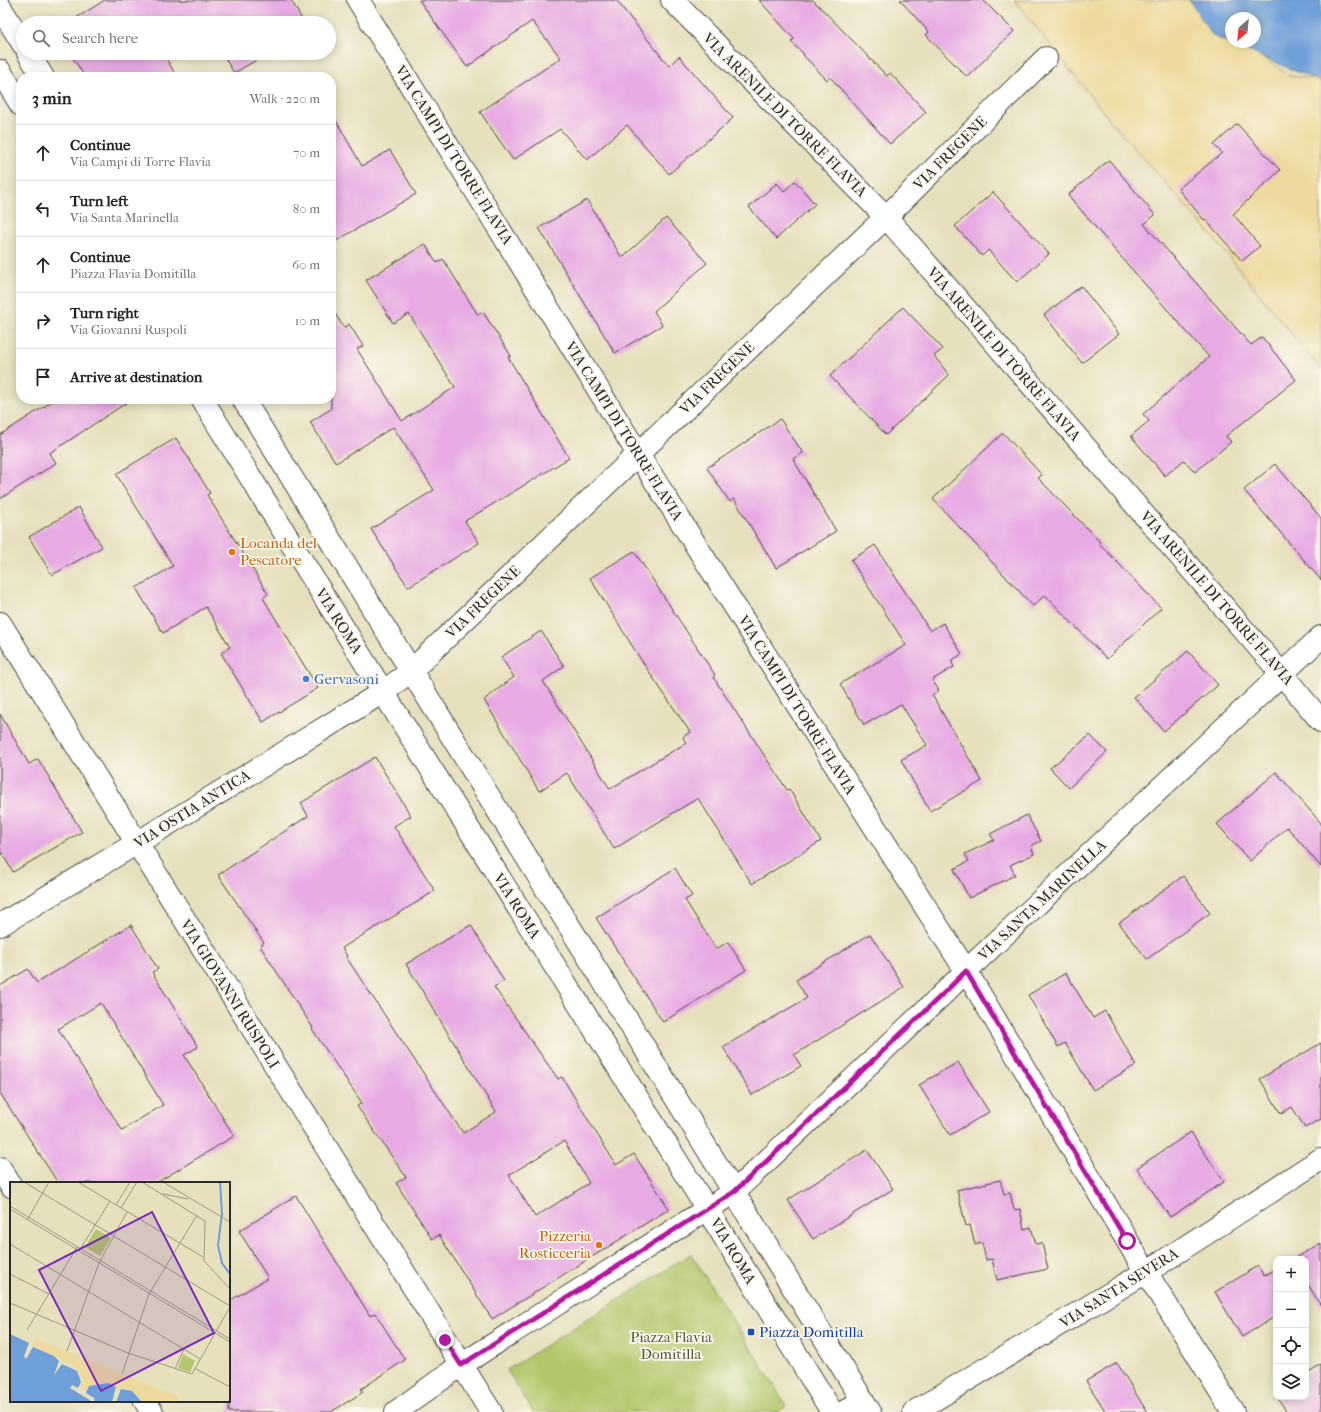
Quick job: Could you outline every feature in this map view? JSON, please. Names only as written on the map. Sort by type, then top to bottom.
[{"type":"street","name":"VIA CAMPI DI TORRE FLAVIA","points":[[358,0],[638,454],[966,971],[1146,1272],[1233,1412]]},
{"type":"street","name":"VIA ARENILE DI TORRE FLAVIA","points":[[672,0],[886,217],[1321,721]]},
{"type":"street","points":[[0,7],[16,33]]},
{"type":"street","name":"VIA FREGENE","points":[[383,692],[412,671],[886,217],[1046,58]]},
{"type":"street","points":[[32,60],[40,72]]},
{"type":"street","points":[[0,71],[16,97]]},
{"type":"street","name":"VIA ROMA","points":[[205,404],[832,1412]]},
{"type":"street","name":"VIA ROMA","points":[[246,404],[867,1406]]},
{"type":"street","name":"VIA GIOVANNI RUSPOLI","points":[[0,623],[461,1365]]},
{"type":"street","name":"VIA SANTA MARINELLA","points":[[707,1209],[734,1192],[1321,636]]},
{"type":"street","name":"VIA OSTIA ANTICA","points":[[0,925],[383,692]]},
{"type":"street","name":"VIA SANTA SEVERA","points":[[914,1412],[1146,1272],[1321,1159]]},
{"type":"street","points":[[0,1168],[10,1184]]},
{"type":"street","points":[[396,1412],[461,1365],[707,1209]]},
{"type":"street","points":[[461,1365],[491,1412]]},
{"type":"street","points":[[146,1402],[152,1412]]},
{"type":"street","points":[[844,1412],[867,1406]]},
{"type":"green space","name":"Piazza Flavia Domitilla","points":[[691,1254],[787,1406],[777,1412],[533,1412],[507,1370]]},
{"type":"sand","points":[[1014,0],[1201,0],[1225,34],[1225,48],[1248,48],[1290,76],[1321,80],[1321,370],[1213,237],[1113,124]]},
{"type":"water","points":[[1189,0],[1321,0],[1321,82],[1241,48],[1261,48],[1261,12],[1225,12],[1225,41],[1213,36]]},
{"type":"building","points":[[105,0],[291,0],[300,16],[79,16]]},
{"type":"building","points":[[419,0],[616,0],[669,66],[679,56],[733,118],[669,174],[627,125],[587,160],[560,129],[513,160],[480,112],[561,58],[532,21],[467,67]]},
{"type":"building","points":[[759,0],[813,0],[887,76],[890,73],[926,112],[890,144],[830,77],[827,80],[791,42],[794,39]]},
{"type":"building","points":[[900,0],[983,0],[1014,31],[967,77],[926,35],[929,32]]},
{"type":"building","points":[[74,60],[167,60],[174,72],[82,72]]},
{"type":"building","points":[[226,60],[257,60],[236,72],[233,72]]},
{"type":"building","points":[[336,121],[362,166],[390,150],[416,194],[336,241]]},
{"type":"building","points":[[1237,124],[1280,170],[1233,214],[1260,246],[1242,261],[1178,189],[1222,153],[1214,145]]},
{"type":"building","points":[[1109,160],[1155,215],[1144,224],[1251,345],[1262,337],[1296,380],[1226,436],[1231,442],[1195,472],[1184,460],[1165,476],[1131,436],[1149,421],[1143,414],[1209,357],[1068,195]]},
{"type":"building","points":[[795,181],[815,204],[776,239],[749,207],[777,183],[784,191]]},
{"type":"building","points":[[993,192],[1049,254],[1017,282],[988,250],[982,256],[955,226]]},
{"type":"building","points":[[587,200],[622,258],[666,218],[707,263],[654,311],[662,325],[615,353],[539,228]]},
{"type":"building","points":[[425,244],[437,263],[443,259],[478,315],[483,312],[511,356],[508,357],[569,458],[465,521],[479,543],[408,587],[371,529],[434,490],[393,427],[336,463],[310,422],[331,409],[331,404],[336,404],[336,315],[344,328],[349,324],[363,346],[357,349],[402,421],[455,387],[409,314],[393,323],[366,280]]},
{"type":"building","points":[[1081,286],[1119,334],[1082,363],[1044,315]]},
{"type":"building","points":[[903,307],[943,349],[934,356],[949,375],[886,435],[830,376]]},
{"type":"building","points":[[48,404],[124,404],[50,453],[56,463],[0,499],[0,435]]},
{"type":"building","points":[[780,419],[803,453],[793,459],[836,531],[776,568],[734,499],[730,502],[707,468]]},
{"type":"building","points":[[1003,433],[1042,475],[1038,478],[1161,608],[1107,659],[1045,595],[1033,606],[933,499]]},
{"type":"building","points":[[176,438],[210,493],[207,495],[268,594],[263,598],[318,688],[263,722],[221,653],[230,647],[206,607],[163,633],[136,588],[173,566],[116,474]]},
{"type":"building","points":[[1275,464],[1321,518],[1321,580],[1244,490]]},
{"type":"building","points":[[79,507],[102,547],[52,575],[29,537]]},
{"type":"building","points":[[875,545],[930,631],[943,623],[962,654],[951,661],[954,667],[932,680],[939,690],[932,695],[982,781],[930,811],[901,760],[927,745],[901,704],[864,725],[840,684],[906,645],[851,560]]},
{"type":"building","points":[[634,551],[715,675],[713,677],[787,790],[789,789],[821,841],[752,884],[698,798],[614,849],[567,773],[539,791],[484,700],[514,677],[501,657],[541,631],[564,666],[543,681],[610,789],[686,743],[683,737],[690,732],[641,660],[590,578]]},
{"type":"building","points":[[1188,651],[1218,685],[1164,731],[1134,697]]},
{"type":"building","points":[[0,714],[29,764],[38,759],[82,832],[13,872],[0,850]]},
{"type":"building","points":[[1090,735],[1107,752],[1069,788],[1050,768]]},
{"type":"building","points":[[375,757],[411,816],[394,826],[435,891],[342,948],[347,956],[346,957],[463,1133],[496,1112],[406,964],[471,925],[504,981],[494,987],[558,1079],[562,1077],[616,1165],[634,1154],[669,1209],[492,1319],[439,1235],[432,1239],[396,1183],[406,1177],[357,1106],[362,1103],[312,1029],[313,1028],[260,946],[264,943],[218,875],[308,816],[301,803]],"holes":[[[564,1141],[589,1183],[535,1217],[509,1175]]]},
{"type":"building","points":[[1276,772],[1321,823],[1321,867],[1287,827],[1250,861],[1217,824]]},
{"type":"building","points":[[1027,815],[1041,841],[1031,846],[1034,854],[1010,865],[1015,875],[969,898],[954,869],[969,861],[965,854],[994,840],[990,834]]},
{"type":"building","points":[[675,868],[692,896],[685,900],[716,949],[728,942],[746,970],[663,1022],[596,918]]},
{"type":"building","points":[[1183,876],[1210,913],[1147,959],[1119,923]]},
{"type":"building","points":[[131,925],[158,969],[152,972],[198,1047],[184,1055],[234,1136],[158,1182],[57,1182],[0,1093],[0,986],[28,969],[37,983]],"holes":[[[101,1003],[163,1105],[122,1130],[58,1029]]]},
{"type":"building","points":[[870,934],[904,987],[794,1055],[801,1066],[752,1095],[723,1047],[807,998],[796,980]]},
{"type":"building","points":[[1066,973],[1093,1018],[1105,1011],[1136,1065],[1093,1090],[1065,1043],[1058,1047],[1028,995]]},
{"type":"building","points":[[1321,1043],[1321,1119],[1305,1128],[1292,1107],[1281,1114],[1260,1079]]},
{"type":"building","points":[[958,1062],[989,1112],[950,1135],[919,1085]]},
{"type":"building","points":[[1191,1132],[1224,1182],[1170,1217],[1137,1168]]},
{"type":"building","points":[[867,1150],[893,1189],[813,1239],[788,1200]]},
{"type":"building","points":[[1000,1180],[1004,1194],[1010,1193],[1014,1210],[1020,1209],[1024,1229],[1031,1227],[1036,1244],[1042,1243],[1048,1269],[997,1280],[992,1259],[986,1260],[982,1243],[975,1245],[970,1225],[966,1226],[957,1190]]},
{"type":"building","points":[[296,1196],[370,1316],[375,1313],[405,1360],[361,1389],[363,1392],[331,1412],[229,1412],[230,1300],[268,1278],[239,1231]]},
{"type":"building","points":[[1321,1243],[1321,1306],[1309,1286],[1309,1256],[1298,1256]]},
{"type":"building","points":[[1258,1266],[1264,1276],[1273,1271],[1273,1318],[1242,1337],[1215,1292]]},
{"type":"building","points":[[1117,1363],[1147,1412],[1106,1412],[1086,1381]]},
{"type":"building","points":[[1321,1364],[1321,1412],[1287,1412],[1279,1400],[1309,1400],[1309,1372]]},
{"type":"place","name":"Locanda del Pescatore","points":[[232,552]]},
{"type":"place","name":"Gervasoni","points":[[306,679]]},
{"type":"place","name":"Pizzeria Rosticceria","points":[[599,1245]]},
{"type":"place","name":"Piazza Domitilla","points":[[751,1332]]},
{"type":"route","points":[[445,1340],[461,1365],[734,1192],[966,971],[1127,1241]]}]
